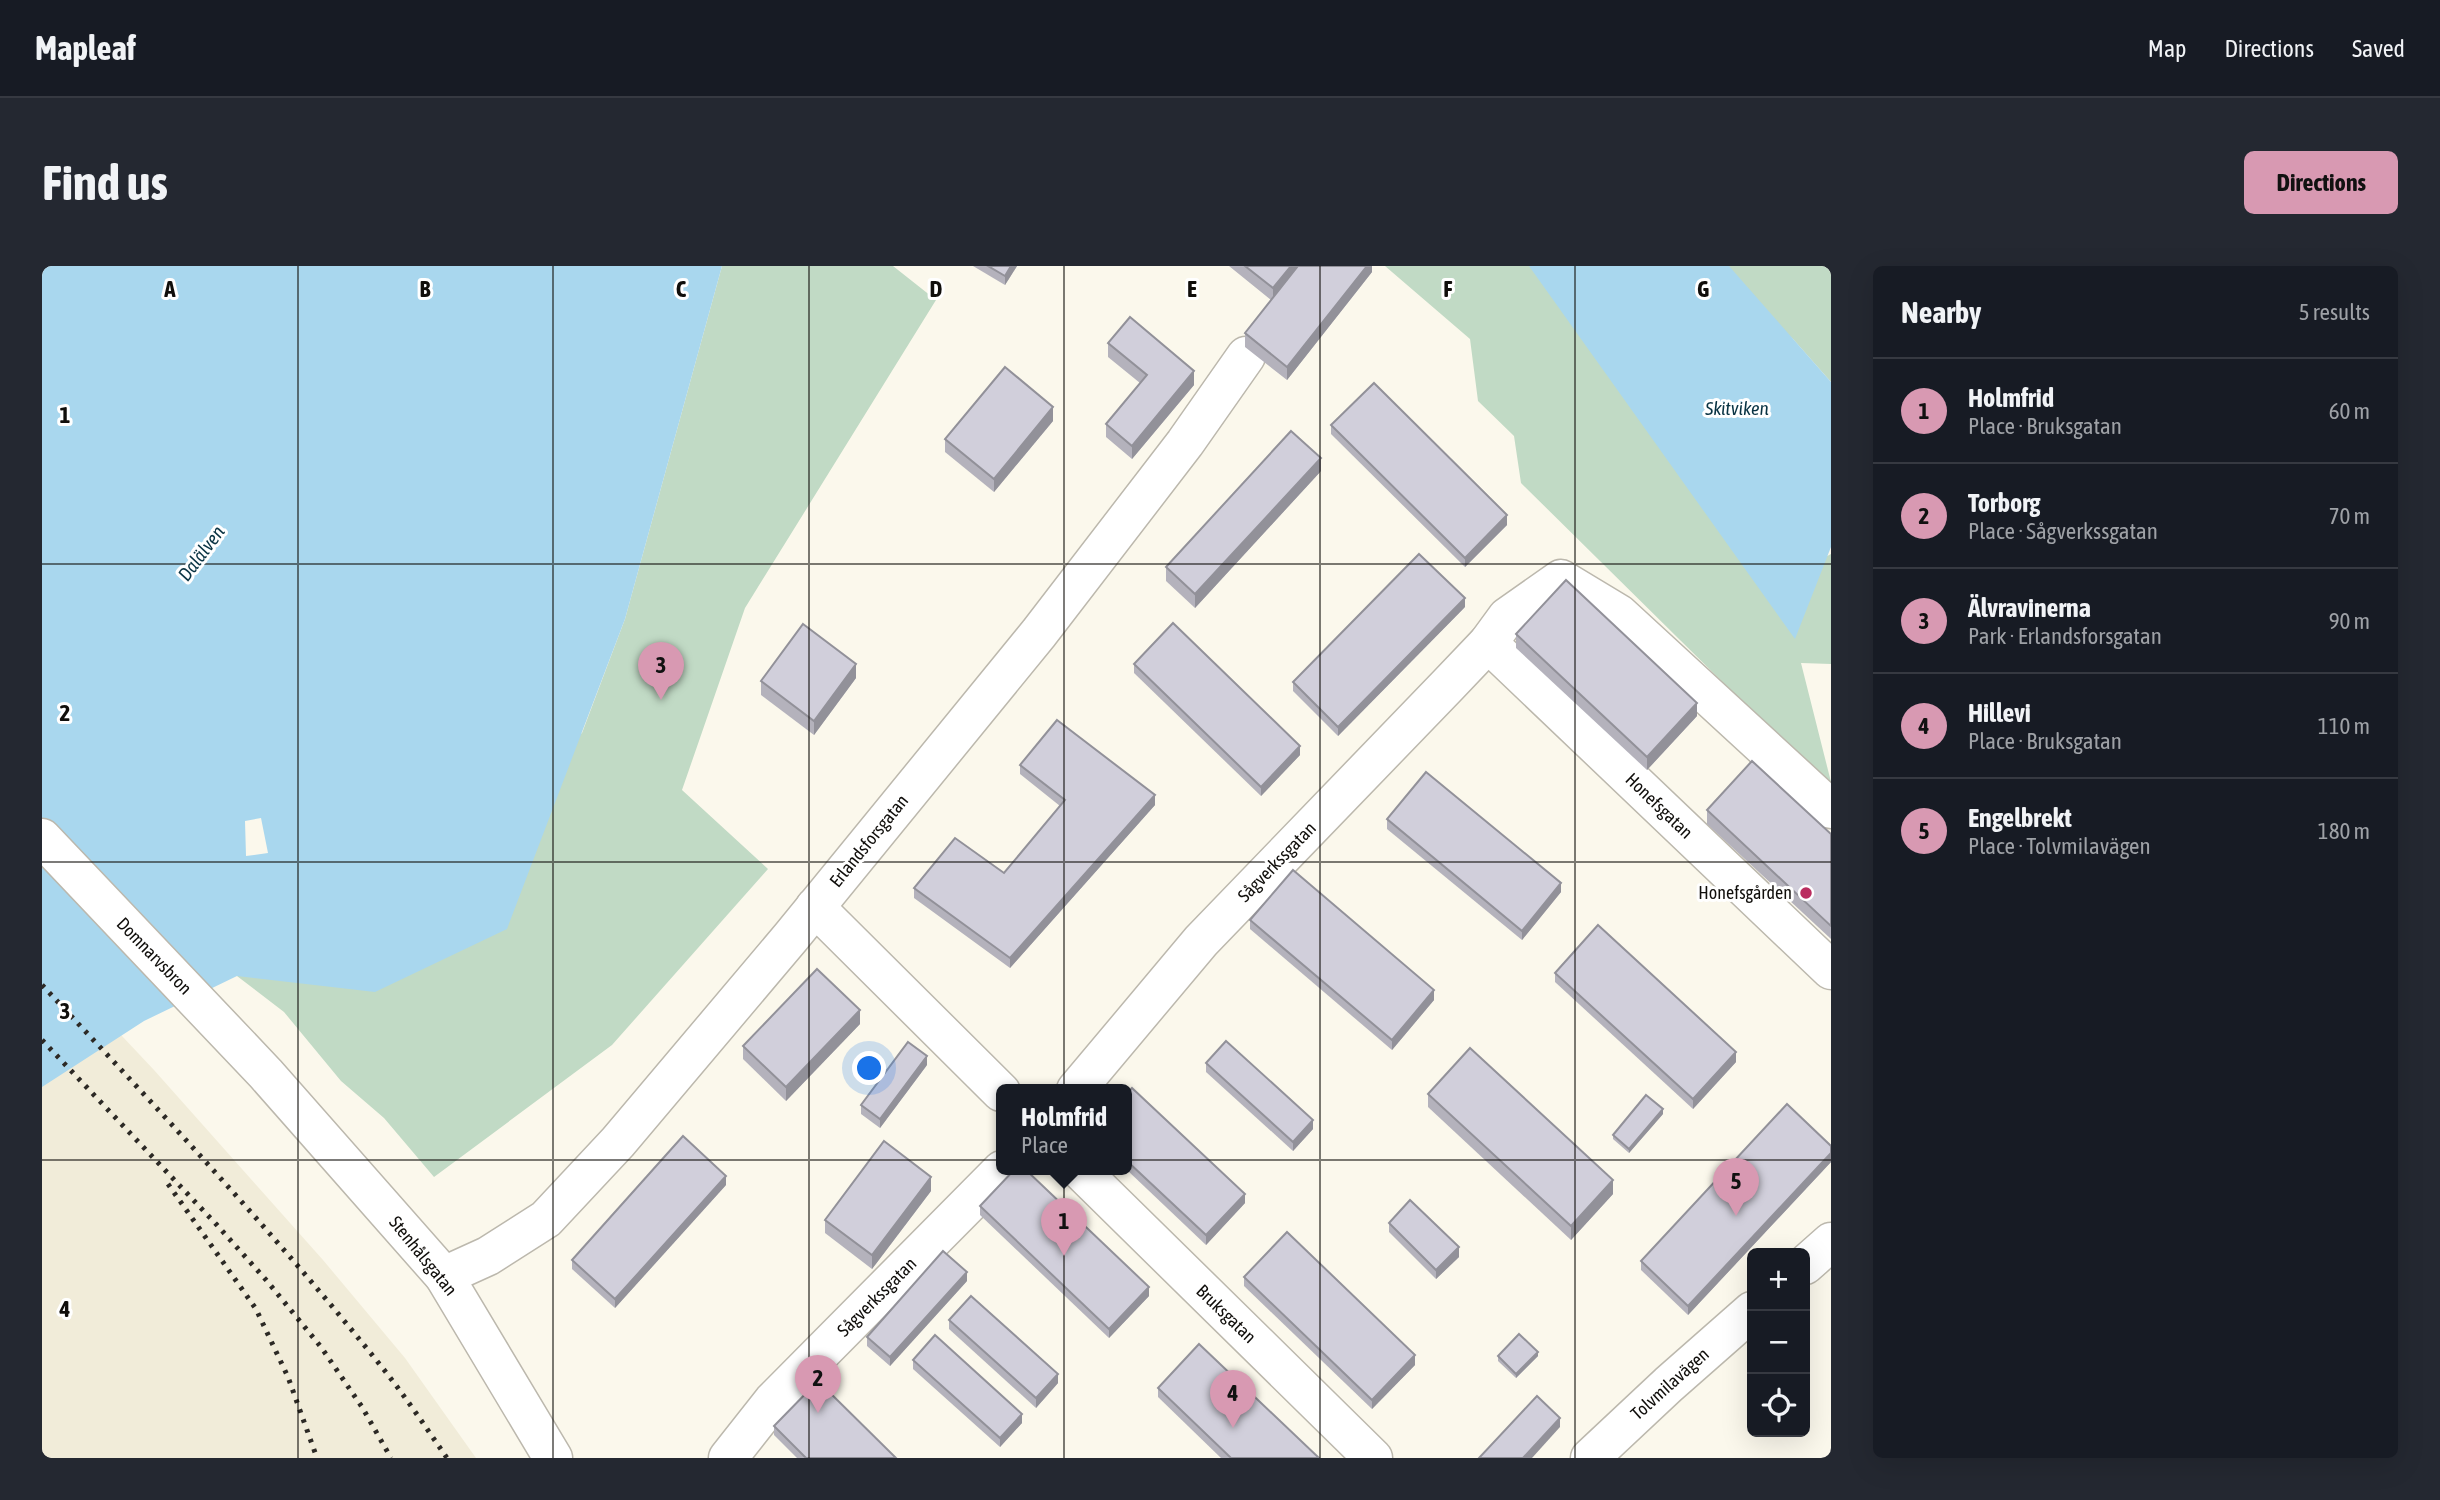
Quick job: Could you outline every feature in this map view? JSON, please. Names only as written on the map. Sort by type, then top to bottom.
[{"type":"street","name":"Erlandsforsgatan","points":[[444,1276],[488,1256],[546,1219],[618,1142],[1039,633],[1185,443],[1246,356]]},
{"type":"street","name":"Sågverkssgatan","points":[[1081,1084],[1201,941],[1488,643],[1507,617],[1561,579],[1619,614],[1831,809]]},
{"type":"street","name":"Honefsgatan","points":[[1488,643],[1831,970]]},
{"type":"street","name":"Domnarvsbron","points":[[42,838],[266,1073]]},
{"type":"street","points":[[815,907],[996,1087]]},
{"type":"street","name":"Stenhålsgatan","points":[[266,1073],[444,1276],[553,1458]]},
{"type":"street","name":"Sågverkssgatan","points":[[736,1455],[773,1401],[997,1175]]},
{"type":"street","name":"Bruksgatan","points":[[1085,1175],[1373,1458]]},
{"type":"street","points":[[1810,1261],[1831,1242]]},
{"type":"street","name":"Tolvmilavägen","points":[[1590,1458],[1747,1315]]},
{"type":"shaded area","points":[[42,951],[154,1070],[323,1260],[405,1358],[476,1458],[42,1458]]},
{"type":"green space","points":[[722,266],[893,266],[936,300],[745,608],[682,790],[768,869],[612,1045],[434,1177],[384,1118],[341,1081],[284,1012],[237,976],[243,976],[582,733],[625,619]]},
{"type":"green space","points":[[1385,266],[1547,266],[1797,572],[1831,554],[1831,664],[1801,663],[1831,789],[1521,483],[1514,436],[1478,401],[1470,339]]},
{"type":"green space","points":[[1706,266],[1831,266],[1831,382],[1793,339]]},
{"type":"water","name":"Dalälven","points":[[42,266],[722,266],[625,619],[507,929],[375,992],[237,976],[144,1021],[42,1087]],"holes":[[[261,818],[268,853],[246,856],[245,821]]]},
{"type":"water","name":"Skitviken","points":[[1529,266],[1729,266],[1831,382],[1831,547],[1795,639]]},
{"type":"building","points":[[988,266],[1011,266],[1005,276]]},
{"type":"building","points":[[1245,266],[1291,266],[1273,288]]},
{"type":"building","points":[[1298,266],[1367,266],[1287,367],[1245,333]]},
{"type":"building","points":[[1130,317],[1194,371],[1132,446],[1106,424],[1147,375],[1108,343]]},
{"type":"building","points":[[1005,367],[1053,407],[994,479],[945,439]]},
{"type":"building","points":[[1374,383],[1507,515],[1465,558],[1331,425]]},
{"type":"building","points":[[1291,431],[1321,458],[1195,594],[1166,567]]},
{"type":"building","points":[[1419,554],[1465,598],[1338,727],[1293,682]]},
{"type":"building","points":[[1566,580],[1697,703],[1647,757],[1516,634]]},
{"type":"building","points":[[1173,623],[1300,746],[1261,787],[1134,664]]},
{"type":"building","points":[[803,624],[856,664],[814,721],[761,681]]},
{"type":"building","points":[[1057,720],[1155,795],[1010,958],[914,888],[955,838],[1004,873],[1065,800],[1020,765]]},
{"type":"building","name":"Honefsgården","points":[[1752,761],[1831,834],[1831,926],[1707,810]]},
{"type":"building","points":[[1426,772],[1561,883],[1522,931],[1387,819]]},
{"type":"building","points":[[1293,870],[1434,990],[1392,1040],[1250,920]]},
{"type":"building","points":[[1598,925],[1736,1052],[1693,1099],[1555,973]]},
{"type":"building","points":[[817,969],[860,1010],[786,1087],[743,1046]]},
{"type":"building","points":[[1226,1041],[1313,1120],[1293,1142],[1206,1063]]},
{"type":"building","points":[[908,1042],[927,1056],[880,1119],[861,1105]]},
{"type":"building","points":[[1470,1048],[1613,1180],[1571,1226],[1428,1094]]},
{"type":"building","points":[[1132,1088],[1245,1194],[1206,1235],[1132,1166]]},
{"type":"building","points":[[1646,1095],[1663,1109],[1629,1149],[1613,1135]]},
{"type":"building","points":[[1787,1104],[1831,1146],[1831,1153],[1688,1306],[1641,1261]]},
{"type":"building","points":[[683,1136],[726,1176],[615,1299],[572,1260]]},
{"type":"building","points":[[884,1141],[931,1177],[872,1255],[825,1220]]},
{"type":"building","points":[[1009,1175],[1031,1175],[1149,1287],[1109,1329],[980,1206]]},
{"type":"building","points":[[1410,1200],[1459,1247],[1436,1270],[1389,1223]]},
{"type":"building","points":[[1287,1232],[1415,1355],[1372,1400],[1244,1277]]},
{"type":"building","points":[[943,1251],[967,1272],[890,1357],[867,1337]]},
{"type":"building","points":[[971,1296],[1058,1374],[1036,1398],[949,1320]]},
{"type":"building","points":[[1519,1334],[1538,1352],[1516,1374],[1498,1356]]},
{"type":"building","points":[[935,1335],[1022,1414],[1000,1438],[913,1360]]},
{"type":"building","points":[[1199,1344],[1319,1458],[1231,1458],[1158,1388]]},
{"type":"building","points":[[818,1381],[896,1458],[806,1458],[774,1426]]},
{"type":"building","points":[[1537,1396],[1560,1418],[1523,1458],[1479,1458]]},
{"type":"railway","points":[[42,985],[174,1127],[303,1272],[385,1371],[447,1458]]},
{"type":"railway","points":[[42,1040],[267,1281],[321,1347],[362,1407],[391,1458]]},
{"type":"railway","points":[[168,1184],[256,1309],[288,1377],[317,1458]]},
{"type":"place","name":"Älvravinerna","points":[[661,700]]},
{"type":"place","name":"Honefsgården","points":[[1806,893]]},
{"type":"place","name":"Engelbrekt","points":[[1736,1216]]},
{"type":"place","name":"Holmfrid","points":[[1064,1256]]},
{"type":"place","name":"Torborg","points":[[818,1413]]},
{"type":"place","name":"Hillevi","points":[[1233,1428]]}]
